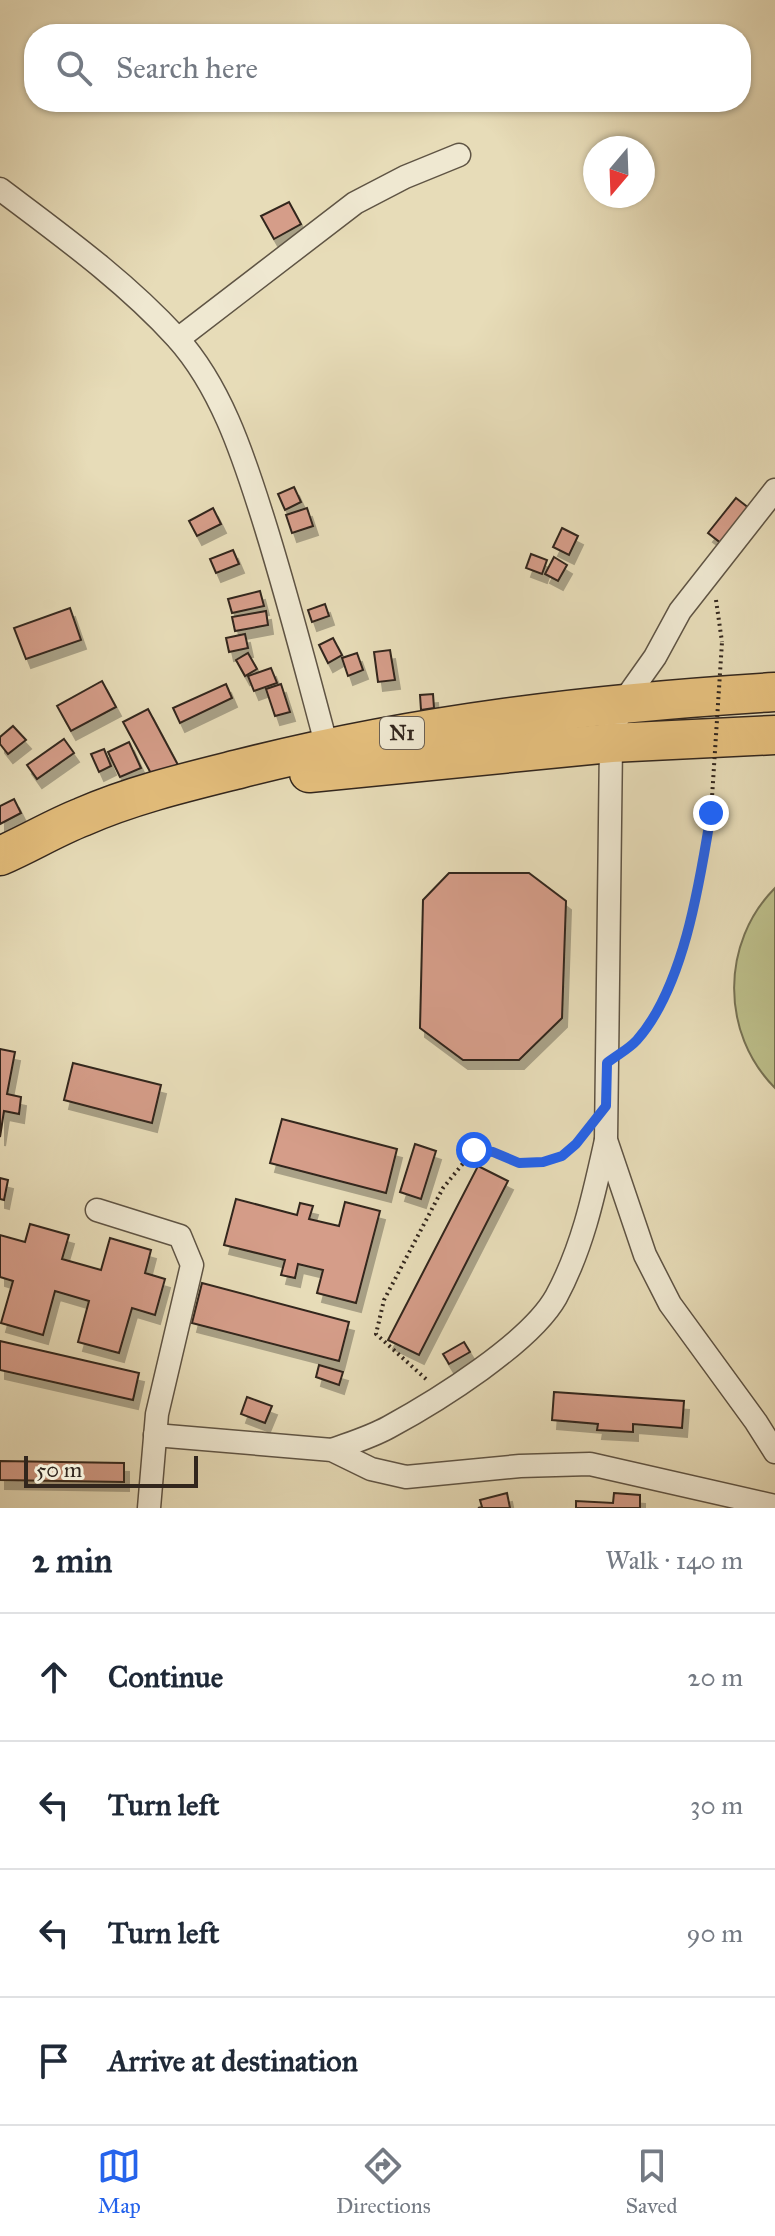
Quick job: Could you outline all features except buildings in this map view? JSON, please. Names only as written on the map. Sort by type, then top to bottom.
[{"type":"highway","name":"N1","points":[[0,856],[81,817],[146,795],[327,747],[455,723],[775,692]]},
{"type":"highway","name":"N1","points":[[42,837],[88,830],[193,797],[307,773],[611,743],[775,735]]},
{"type":"street","points":[[178,339],[355,203],[405,177],[459,155]]},
{"type":"street","points":[[0,189],[84,252],[178,339],[225,413],[274,552],[327,747]]},
{"type":"street","points":[[332,1450],[387,1428],[443,1394],[523,1337],[554,1300],[575,1257],[591,1208],[606,1140],[611,743],[621,705],[655,657],[680,611],[775,490]]},
{"type":"street","points":[[606,1140],[645,1255],[670,1304],[775,1452]]},
{"type":"street","points":[[97,1210],[180,1236],[192,1265],[161,1394],[149,1508]]},
{"type":"street","points":[[155,1435],[332,1450],[371,1469],[406,1477],[520,1466],[590,1464],[775,1506]]},
{"type":"path","points":[[607,1063],[636,1040],[655,1013],[670,982],[692,920],[711,813],[722,642],[712,570]]},
{"type":"path","points":[[443,1394],[376,1334],[384,1300],[443,1188],[474,1150],[493,1152],[519,1163],[543,1162],[562,1156],[576,1144],[606,1106]]},
{"type":"green space","points":[[775,888],[775,1088],[757,1066],[744,1041],[734,988],[744,934],[757,910]]},
{"type":"route","points":[[474,1150],[493,1152],[519,1163],[543,1162],[562,1156],[576,1144],[606,1106],[607,1063],[636,1040],[655,1013],[681,953],[692,920],[711,813]]}]
